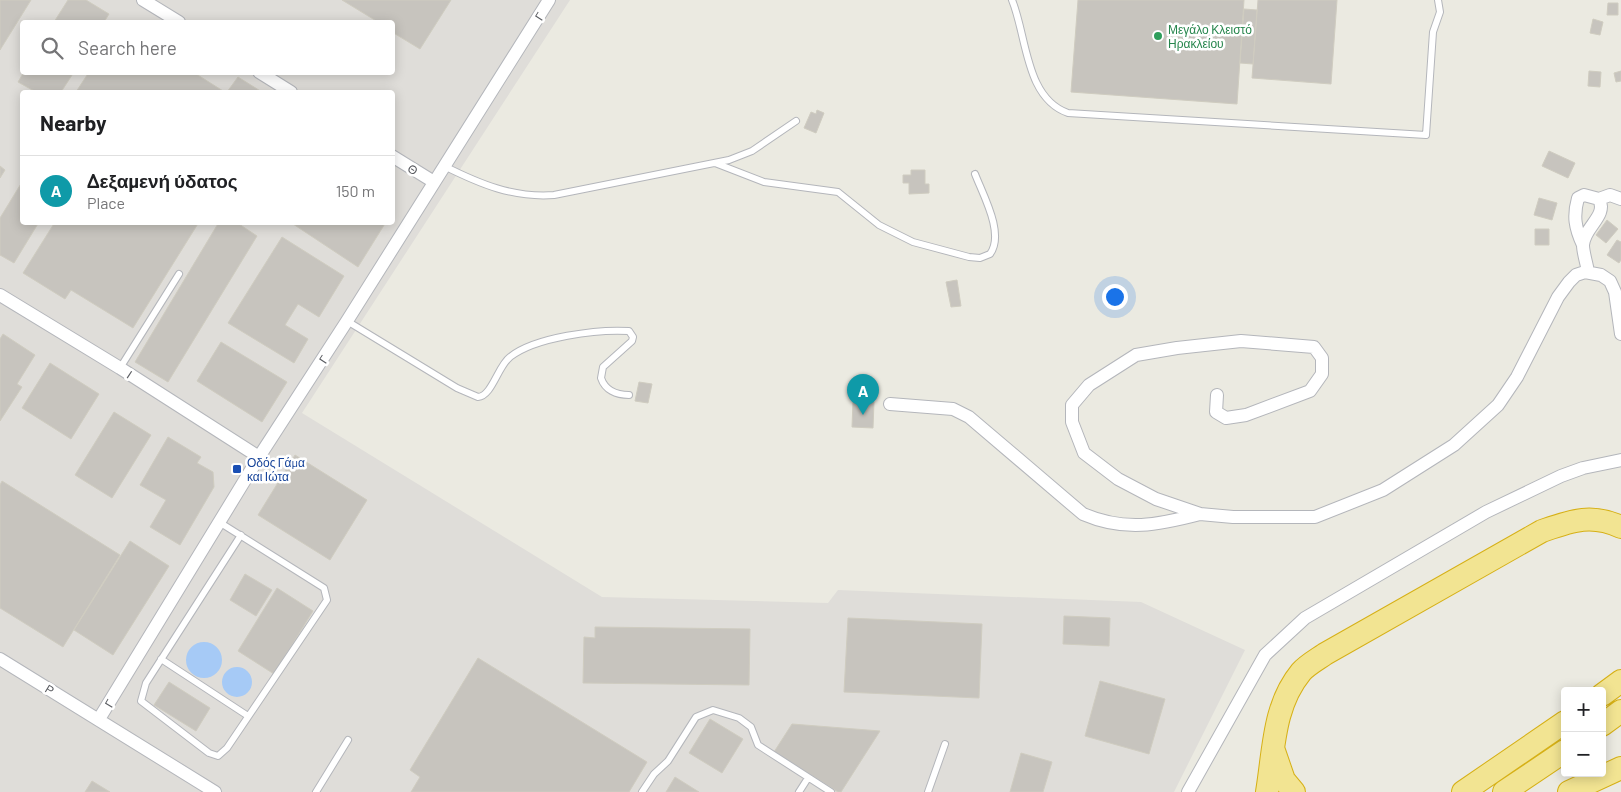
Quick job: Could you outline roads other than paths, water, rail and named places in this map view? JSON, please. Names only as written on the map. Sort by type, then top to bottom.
[{"type":"highway","points":[[1266,792],[1274,750],[1276,722],[1286,693],[1302,671],[1325,654],[1542,531],[1573,520],[1604,519],[1621,527]]},
{"type":"highway","points":[[1606,692],[1621,681]]},
{"type":"highway","points":[[1606,722],[1621,710]]},
{"type":"highway","points":[[1463,792],[1561,725]]},
{"type":"highway","points":[[1274,750],[1284,780],[1294,792]]},
{"type":"highway","points":[[1504,792],[1561,754]]},
{"type":"highway","points":[[1569,792],[1621,768]]},
{"type":"street","points":[[143,0],[176,20]]},
{"type":"street","name":"Γ","points":[[99,719],[259,457],[347,322],[549,0]]},
{"type":"street","points":[[264,75],[288,90]]},
{"type":"street","name":"Θ","points":[[395,158],[434,182]]},
{"type":"street","points":[[1588,272],[1583,245],[1575,228],[1575,210],[1578,198],[1584,195],[1599,199],[1610,195],[1621,199]]},
{"type":"street","points":[[1583,245],[1586,234],[1601,213],[1602,204],[1599,199]]},
{"type":"street","points":[[1217,395],[1216,412],[1226,418],[1246,415],[1310,391],[1322,374],[1322,358],[1314,347],[1241,342],[1136,355],[1089,385],[1072,405],[1072,422],[1084,453],[1126,483],[1156,499],[1200,514],[1233,517],[1315,518],[1383,490],[1454,445],[1498,405],[1517,377],[1564,288],[1576,275],[1588,272],[1604,276],[1612,284],[1621,334]]},
{"type":"street","name":"Ι","points":[[0,295],[120,368],[259,457]]},
{"type":"street","points":[[890,404],[953,410],[969,417],[1084,514],[1101,522],[1125,526],[1159,525],[1200,514]]},
{"type":"street","points":[[1188,792],[1261,661],[1272,647],[1305,618],[1486,512],[1561,476],[1583,468],[1621,460]]},
{"type":"street","name":"Ρ","points":[[0,659],[215,792]]},
{"type":"lane","points":[[1012,0],[1023,30],[1035,82],[1053,105],[1068,113],[1426,135],[1433,32],[1440,12],[1438,0]]},
{"type":"lane","points":[[444,166],[494,189],[545,195],[715,163],[752,151],[796,121]]},
{"type":"lane","points":[[715,163],[764,182],[838,192],[879,225],[896,235],[914,242],[975,258],[990,254],[996,237],[995,227],[975,174]]},
{"type":"lane","points":[[120,368],[179,274]]},
{"type":"lane","points":[[347,322],[457,388],[478,397],[486,394],[509,357],[520,351],[573,336],[604,331],[629,331],[634,337],[632,341],[604,367],[601,378],[603,384],[609,390],[629,395]]},
{"type":"lane","points":[[219,522],[241,535],[324,588],[327,600],[224,751],[218,756],[210,753],[141,702],[146,683],[241,535]]},
{"type":"lane","points":[[161,659],[248,716]]},
{"type":"lane","points":[[642,792],[654,774],[668,761],[696,717],[713,710],[739,718],[751,727],[758,745],[831,792]]},
{"type":"lane","points":[[316,792],[348,740]]},
{"type":"lane","points":[[928,792],[945,744]]},
{"type":"lane","points":[[799,792],[808,778]]},
{"type":"water","points":[[204,642],[211,643],[217,647],[221,653],[221,667],[217,673],[211,677],[204,678],[197,677],[191,673],[187,667],[186,660],[187,653],[191,647],[197,643]]},
{"type":"water","points":[[237,667],[243,668],[251,676],[251,688],[243,696],[237,697],[231,696],[223,688],[222,682],[223,676],[231,668]]},
{"type":"place","name":"Μεγάλο Κλειστό Ηρακλείου","points":[[1158,36]]},
{"type":"place","name":"Δεξαμενή ύδατος","points":[[863,415]]},
{"type":"place","name":"Οδός Γάμα και Ιώτα","points":[[237,469]]}]
